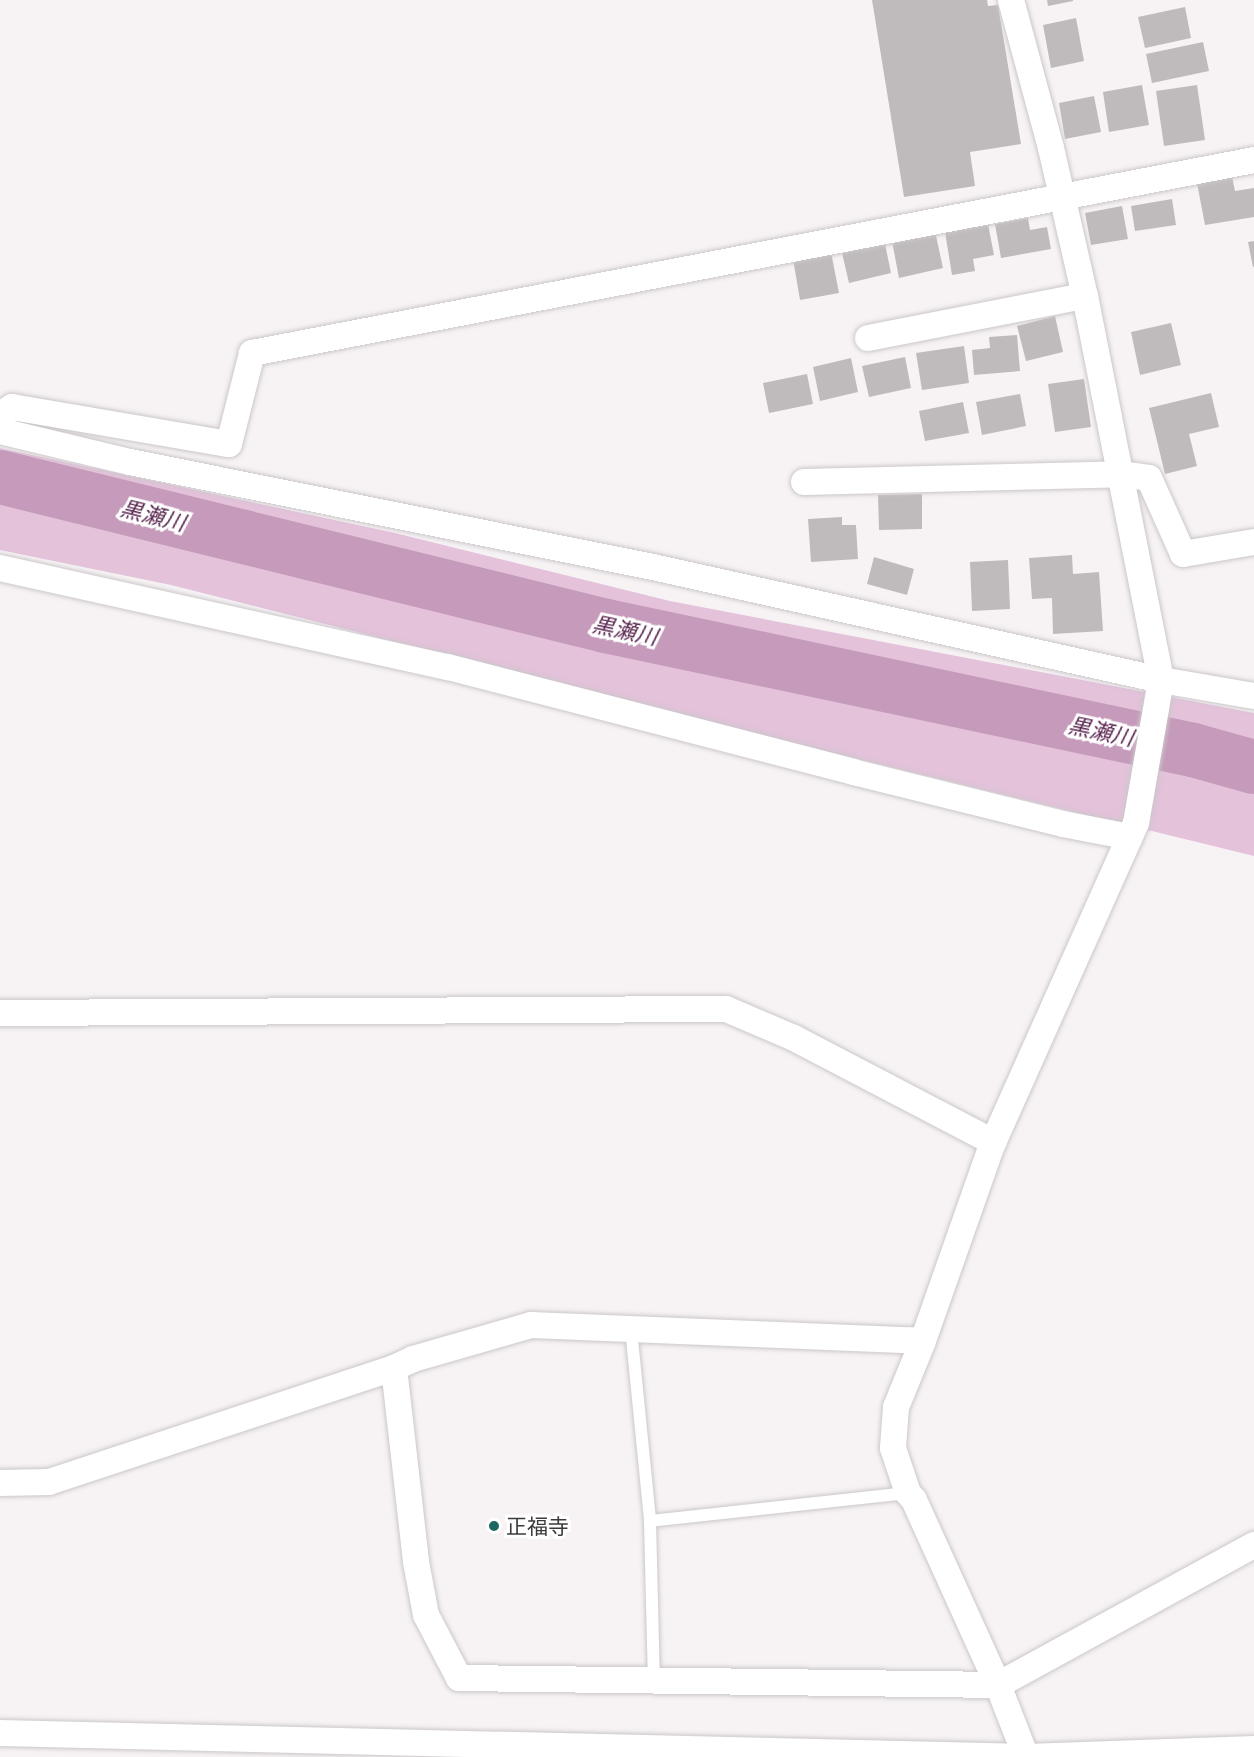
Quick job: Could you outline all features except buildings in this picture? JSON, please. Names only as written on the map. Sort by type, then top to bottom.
[{"type":"street","points":[[1011,0],[1062,196],[1085,296],[1122,474],[1160,684],[1133,830],[993,1142],[923,1341],[896,1407],[893,1448],[908,1492],[998,1686],[1026,1757]]},
{"type":"street","points":[[0,416],[12,407],[229,444],[252,353],[1254,160]]},
{"type":"street","points":[[868,338],[1085,296]]},
{"type":"street","points":[[0,431],[130,462],[653,567],[1160,684],[1254,696]]},
{"type":"street","points":[[804,482],[1122,474],[1149,478],[1183,554],[1254,542]]},
{"type":"street","points":[[0,567],[448,667],[997,808],[1133,830]]},
{"type":"street","points":[[0,1013],[726,1009],[794,1038],[993,1142]]},
{"type":"street","points":[[0,1483],[49,1482],[394,1368],[413,1359],[531,1325],[923,1341]]},
{"type":"street","points":[[394,1368],[416,1562],[426,1616],[459,1678],[654,1683],[998,1686],[1254,1545]]},
{"type":"street","points":[[0,1733],[1026,1757],[1254,1749]]},
{"type":"lane","points":[[631,1329],[650,1521],[654,1683]]},
{"type":"lane","points":[[650,1521],[908,1492]]},
{"type":"shaded area","points":[[0,448],[395,533],[670,601],[1254,713],[1254,856],[837,754],[171,585],[0,550]]},
{"type":"waterway","name":"黒瀬川","points":[[0,477],[606,626],[1193,750],[1254,767]]},
{"type":"place","name":"正福寺","points":[[494,1526]]}]
